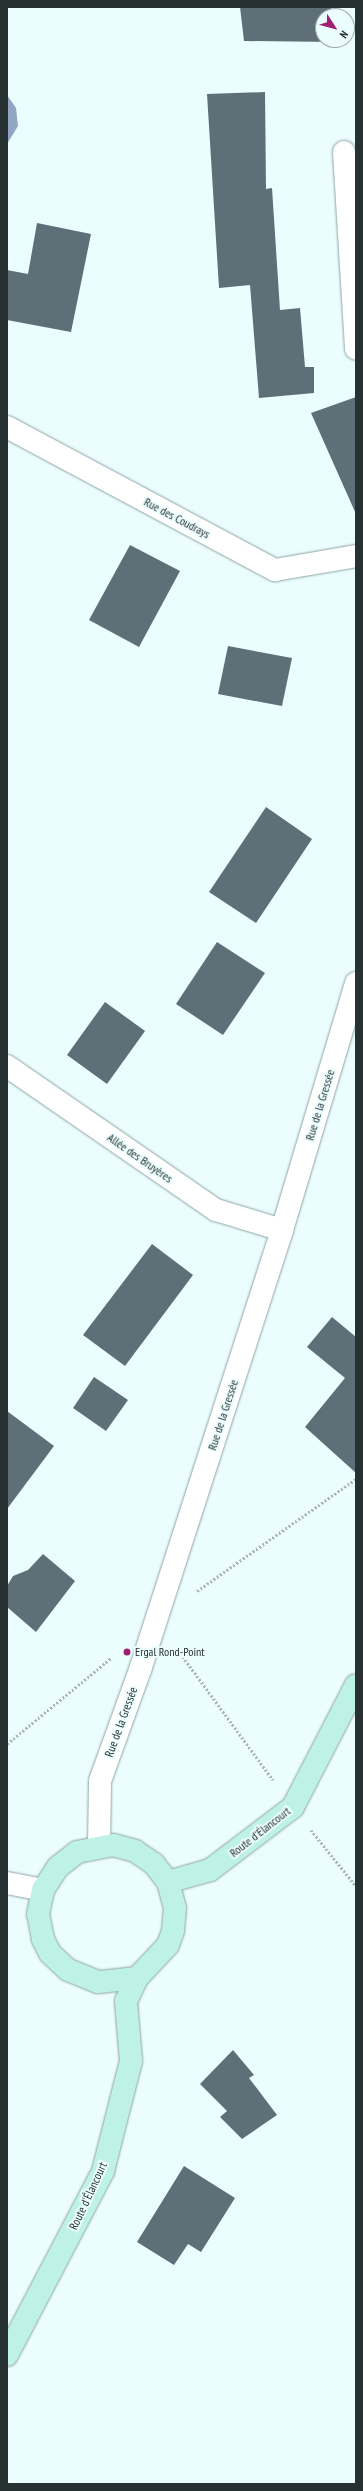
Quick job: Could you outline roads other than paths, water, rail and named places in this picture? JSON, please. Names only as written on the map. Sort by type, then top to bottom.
[{"type":"street","points":[[344,152],[356,349]]},
{"type":"street","name":"Rue des Coudrays","points":[[7,427],[275,570],[356,556]]},
{"type":"street","name":"Rue de la Gressée","points":[[100,1846],[100,1781],[157,1620],[282,1230],[356,983]]},
{"type":"street","name":"Allée des Bruyères","points":[[7,1066],[216,1210],[282,1230]]},
{"type":"street","name":"Route d'Élancourt","points":[[168,1882],[210,1870],[293,1807],[356,1685]]},
{"type":"street","points":[[100,1846],[135,1851],[154,1864],[168,1882],[175,1908],[173,1931],[168,1945],[137,1978],[98,1982],[68,1970],[50,1952],[43,1939],[38,1914],[43,1890],[58,1866],[77,1852],[100,1846]]},
{"type":"street","points":[[7,1883],[43,1890]]},
{"type":"street","name":"Route d'Élancourt","points":[[7,2356],[103,2171],[131,2061],[126,2001],[137,1978]]},
{"type":"water","points":[[7,95],[16,108],[18,126],[7,144]]},
{"type":"place","name":"Ergal Rond-Point","points":[[127,1652]]}]
